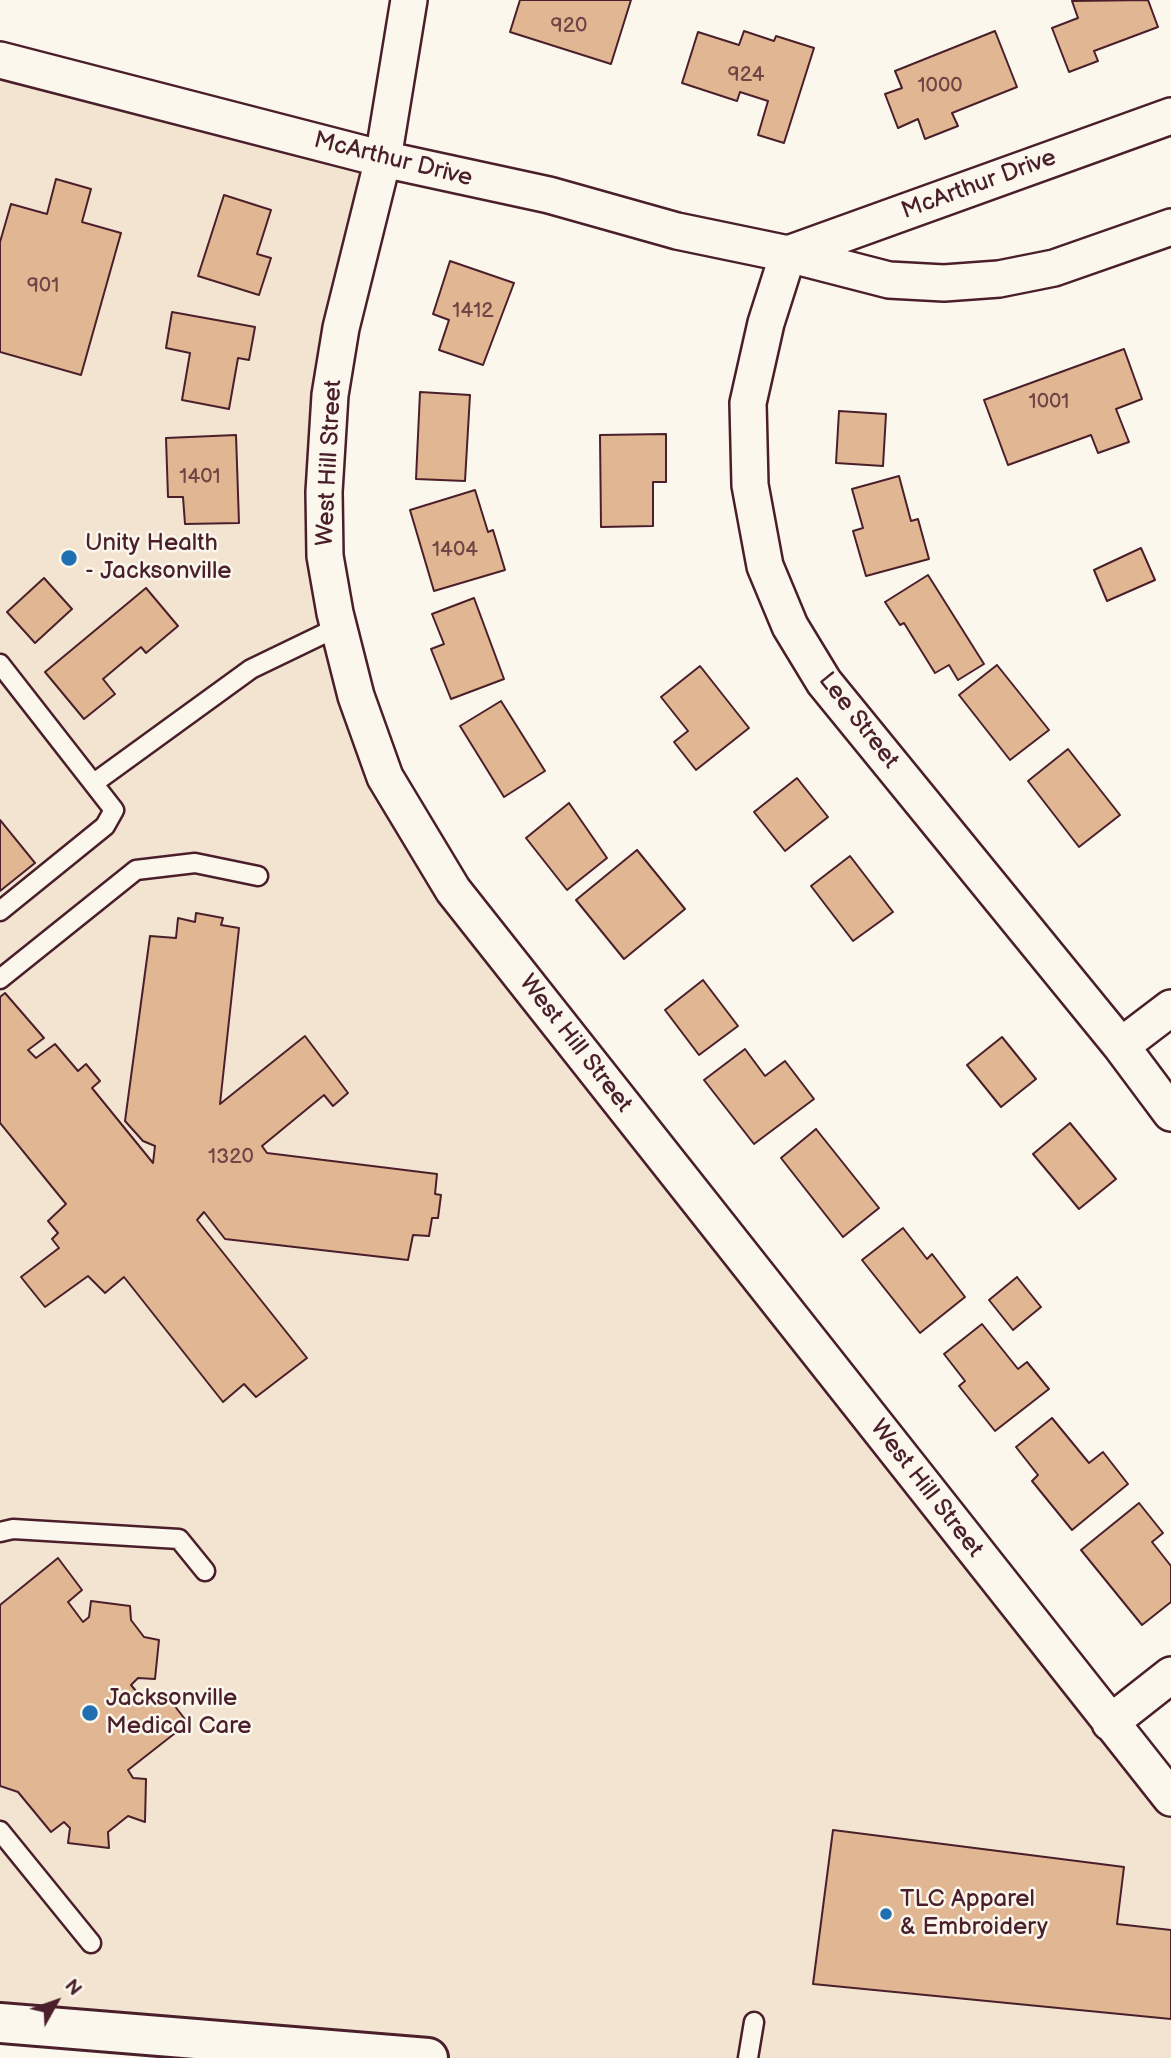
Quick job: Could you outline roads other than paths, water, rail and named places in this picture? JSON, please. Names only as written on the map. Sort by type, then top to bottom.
[{"type":"main road","points":[[0,2024],[428,2058]]},
{"type":"street","name":"West Hill Street","points":[[409,0],[383,159],[341,328],[330,395],[324,492],[325,556],[338,627],[356,696],[385,777],[453,890],[1171,1798]]},
{"type":"street","name":"McArthur Drive","points":[[0,60],[383,159],[549,195],[677,231],[788,254],[889,280],[944,283],[999,279],[1054,268],[1171,228]]},
{"type":"street","name":"McArthur Drive","points":[[788,254],[1171,116]]},
{"type":"street","name":"Lee Street","points":[[788,254],[766,323],[748,403],[750,485],[765,566],[790,626],[824,682],[1122,1046],[1171,1113]]},
{"type":"street","points":[[1122,1046],[1171,1009]]},
{"type":"street","points":[[1110,1723],[1171,1675]]},
{"type":"lane","points":[[93,783],[251,669],[338,627]]},
{"type":"lane","points":[[0,664],[114,810],[105,826],[0,911]]},
{"type":"lane","points":[[0,978],[136,870],[195,863],[258,876]]},
{"type":"lane","points":[[0,1532],[13,1529],[179,1539],[205,1571]]},
{"type":"lane","points":[[0,1831],[91,1943]]},
{"type":"lane","points":[[748,2058],[754,2022]]},
{"type":"place","name":"Unity Health - Jacksonville","points":[[69,558]]},
{"type":"place","name":"Jacksonville Medical Care","points":[[90,1713]]},
{"type":"place","name":"TLC Apparel & Embroidery","points":[[886,1914]]}]
